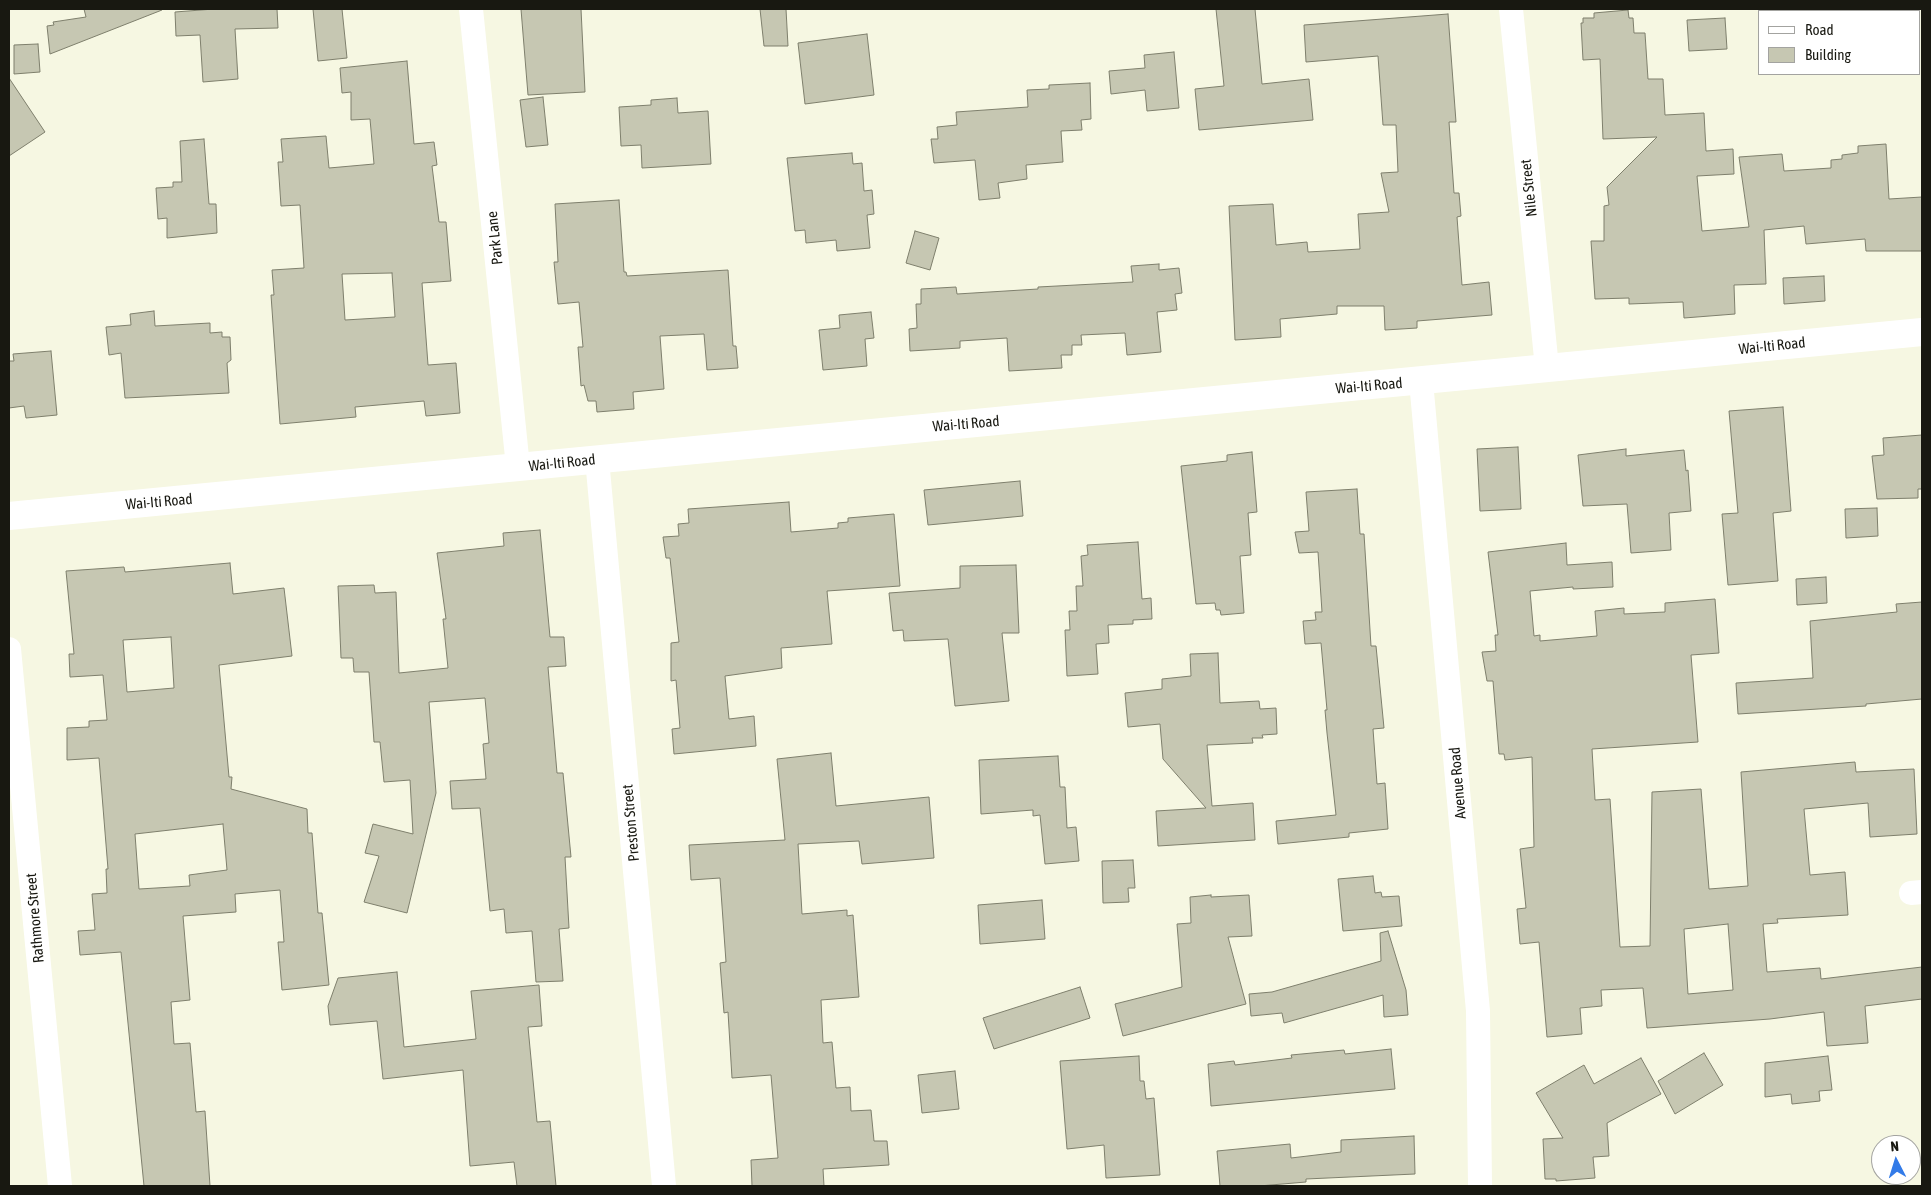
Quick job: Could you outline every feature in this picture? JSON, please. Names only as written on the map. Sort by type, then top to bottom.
[{"type":"main road","name":"Wai-Iti Road","points":[[9,516],[1922,332]]},
{"type":"street","name":"Park Lane","points":[[471,9],[518,467]]},
{"type":"street","name":"Nile Street","points":[[1510,9],[1547,368]]},
{"type":"street","name":"Avenue Road","points":[[1421,381],[1478,1011],[1480,1186]]},
{"type":"street","name":"Preston Street","points":[[597,459],[664,1186]]},
{"type":"street","name":"Rathmore Street","points":[[9,649],[60,1186]]},
{"type":"building","points":[[84,9],[162,10],[50,54],[47,26],[54,25],[53,22],[86,17]]},
{"type":"building","points":[[214,9],[277,9],[278,28],[235,29],[238,79],[203,82],[200,35],[176,36],[175,12]]},
{"type":"building","points":[[313,9],[342,9],[347,58],[318,61]]},
{"type":"building","points":[[521,9],[581,9],[585,92],[528,95]]},
{"type":"building","points":[[760,9],[786,9],[788,46],[764,46]]},
{"type":"building","points":[[1216,9],[1255,9],[1262,84],[1309,79],[1313,120],[1199,130],[1195,89],[1224,86]]},
{"type":"building","points":[[1628,10],[1629,18],[1633,18],[1634,33],[1645,33],[1648,79],[1663,79],[1665,115],[1704,113],[1706,151],[1733,149],[1734,174],[1697,176],[1702,231],[1749,227],[1739,157],[1782,154],[1784,171],[1831,168],[1831,160],[1842,159],[1842,155],[1858,153],[1858,146],[1886,144],[1889,199],[1922,197],[1922,251],[1866,251],[1865,239],[1806,244],[1804,226],[1764,230],[1766,284],[1734,285],[1735,314],[1684,318],[1683,302],[1629,304],[1629,298],[1595,299],[1591,241],[1604,241],[1604,206],[1609,205],[1607,187],[1657,137],[1603,139],[1600,59],[1583,60],[1581,23],[1583,23],[1583,18],[1594,18],[1594,13]]},
{"type":"building","points":[[1448,14],[1456,122],[1449,122],[1454,193],[1459,193],[1461,216],[1457,217],[1462,285],[1489,282],[1492,315],[1417,321],[1417,328],[1385,330],[1384,306],[1337,306],[1337,314],[1280,319],[1281,337],[1235,340],[1229,206],[1273,204],[1276,245],[1307,242],[1308,252],[1360,249],[1358,214],[1389,212],[1381,173],[1398,172],[1396,125],[1383,125],[1378,56],[1306,62],[1304,25]]},
{"type":"building","points":[[1725,18],[1727,49],[1689,51],[1687,20]]},
{"type":"building","points":[[867,34],[874,95],[805,104],[798,43]]},
{"type":"building","points":[[38,44],[40,72],[14,74],[14,45]]},
{"type":"building","points":[[1174,52],[1179,108],[1147,111],[1145,90],[1111,94],[1109,71],[1145,68],[1144,55]]},
{"type":"building","points":[[407,61],[414,144],[434,142],[437,165],[432,166],[439,222],[446,222],[451,281],[422,283],[428,365],[456,363],[460,413],[426,416],[424,401],[355,407],[356,417],[280,424],[271,295],[274,295],[272,270],[304,268],[300,205],[281,206],[278,162],[283,162],[281,139],[326,136],[329,168],[374,164],[370,119],[351,120],[351,92],[342,93],[340,68]],"holes":[[[392,273],[395,317],[345,320],[342,274]]]},
{"type":"building","points":[[9,78],[45,132],[9,156]]},
{"type":"building","points":[[1090,83],[1091,119],[1081,120],[1082,130],[1061,131],[1063,162],[1026,165],[1027,179],[998,183],[1000,198],[979,200],[975,160],[934,163],[931,139],[938,139],[937,127],[957,125],[956,112],[1028,107],[1027,90],[1049,89],[1049,85]]},
{"type":"building","points":[[543,97],[548,145],[526,147],[520,100]]},
{"type":"building","points":[[677,98],[678,113],[708,111],[711,164],[642,168],[641,145],[621,146],[619,107],[651,105],[651,100]]},
{"type":"building","points":[[204,139],[209,204],[216,204],[217,233],[167,238],[167,218],[158,219],[156,188],[173,187],[173,182],[182,182],[180,141]]},
{"type":"building","points":[[852,153],[853,164],[862,163],[864,191],[872,190],[874,214],[867,215],[870,248],[837,251],[836,240],[806,243],[805,230],[795,231],[787,158]]},
{"type":"building","points":[[619,200],[624,272],[626,272],[627,276],[728,270],[733,346],[736,346],[738,368],[707,370],[704,334],[660,336],[664,389],[633,392],[634,409],[597,412],[596,401],[588,401],[584,385],[581,386],[578,347],[583,347],[579,302],[558,304],[554,262],[558,262],[555,204]]},
{"type":"building","points":[[915,231],[939,238],[930,270],[906,263]]},
{"type":"building","points":[[1159,264],[1159,270],[1179,268],[1182,293],[1175,294],[1177,310],[1157,312],[1161,352],[1127,355],[1125,333],[1081,335],[1082,345],[1072,345],[1072,355],[1061,355],[1062,368],[1009,371],[1007,338],[960,341],[960,348],[910,351],[909,329],[917,328],[916,304],[921,304],[921,289],[956,287],[957,294],[1133,282],[1131,266]]},
{"type":"building","points":[[1824,276],[1825,301],[1784,304],[1783,278]]},
{"type":"building","points":[[154,311],[155,326],[210,323],[210,333],[222,332],[222,337],[230,337],[231,360],[227,363],[229,393],[125,398],[121,353],[109,355],[106,327],[131,325],[130,314]]},
{"type":"building","points":[[871,312],[874,338],[865,339],[867,366],[823,370],[819,330],[840,328],[839,315]]},
{"type":"building","points":[[51,351],[57,415],[26,418],[24,406],[9,408],[9,361],[14,361],[13,354]]},
{"type":"building","points":[[1783,407],[1791,511],[1773,513],[1778,581],[1728,585],[1722,514],[1738,513],[1729,411]]},
{"type":"building","points":[[1922,435],[1922,489],[1918,489],[1918,498],[1877,499],[1872,456],[1884,455],[1883,438]]},
{"type":"building","points":[[1518,447],[1521,509],[1480,511],[1477,449]]},
{"type":"building","points":[[1626,449],[1626,456],[1684,450],[1686,471],[1688,470],[1691,511],[1669,513],[1671,550],[1631,553],[1627,504],[1583,506],[1578,455]]},
{"type":"building","points":[[1252,452],[1257,512],[1248,513],[1251,555],[1240,556],[1244,613],[1221,615],[1220,610],[1216,610],[1215,603],[1196,604],[1181,466],[1227,461],[1227,455]]},
{"type":"building","points":[[1020,481],[1023,516],[928,525],[924,490]]},
{"type":"building","points":[[1357,489],[1360,534],[1364,534],[1371,646],[1376,646],[1384,728],[1373,729],[1377,784],[1385,783],[1388,829],[1349,833],[1349,837],[1278,844],[1276,821],[1336,815],[1327,733],[1325,710],[1327,710],[1321,643],[1305,644],[1303,621],[1316,620],[1315,612],[1322,612],[1318,552],[1299,553],[1295,532],[1309,531],[1306,492]]},
{"type":"building","points":[[789,502],[791,532],[838,528],[838,523],[848,522],[848,518],[894,514],[900,586],[827,591],[832,644],[781,648],[782,668],[725,676],[729,719],[754,716],[756,746],[674,754],[672,729],[680,728],[676,680],[671,681],[671,643],[679,642],[670,558],[666,558],[663,537],[679,536],[678,524],[689,523],[688,509]]},
{"type":"building","points":[[1877,508],[1878,536],[1846,538],[1845,509]]},
{"type":"building","points":[[540,530],[550,637],[564,637],[566,666],[548,667],[557,773],[563,773],[571,857],[565,857],[569,928],[559,929],[563,981],[536,982],[532,931],[506,933],[504,909],[490,911],[480,808],[452,809],[450,781],[486,779],[483,744],[489,743],[485,698],[429,702],[436,793],[407,913],[364,902],[379,856],[365,853],[373,824],[413,834],[410,780],[384,782],[380,742],[374,742],[369,672],[354,672],[353,658],[341,658],[338,586],[374,585],[375,593],[396,592],[399,673],[448,668],[443,619],[446,619],[437,553],[504,546],[503,533]]},
{"type":"building","points":[[1138,542],[1142,599],[1151,598],[1152,619],[1133,620],[1133,624],[1108,625],[1109,643],[1096,644],[1098,674],[1067,676],[1065,630],[1070,630],[1069,611],[1077,611],[1076,586],[1083,586],[1081,556],[1088,555],[1087,545]]},
{"type":"building","points":[[1566,543],[1567,565],[1612,562],[1613,587],[1573,589],[1573,587],[1530,591],[1534,636],[1540,635],[1540,641],[1597,636],[1595,611],[1624,608],[1624,614],[1665,612],[1665,603],[1715,599],[1719,653],[1691,655],[1698,742],[1592,749],[1595,800],[1610,799],[1620,947],[1650,946],[1652,792],[1701,789],[1709,889],[1748,886],[1741,772],[1855,762],[1856,772],[1914,769],[1917,834],[1870,837],[1868,803],[1804,809],[1810,875],[1845,872],[1848,915],[1777,919],[1778,923],[1763,924],[1767,972],[1820,968],[1821,979],[1922,967],[1922,999],[1865,1006],[1868,1043],[1827,1046],[1824,1012],[1770,1019],[1647,1028],[1643,988],[1601,990],[1602,1006],[1580,1008],[1582,1034],[1547,1037],[1539,942],[1520,944],[1517,909],[1526,908],[1520,849],[1534,847],[1532,757],[1505,760],[1504,754],[1499,754],[1493,681],[1487,681],[1482,652],[1496,651],[1495,635],[1498,635],[1488,552]],"holes":[[[1728,924],[1733,990],[1688,994],[1684,929]]]},
{"type":"building","points":[[230,563],[233,594],[284,588],[292,656],[219,665],[229,777],[232,777],[231,789],[307,809],[308,833],[312,833],[318,913],[322,913],[329,985],[282,990],[278,942],[284,942],[280,890],[235,894],[236,912],[183,916],[190,1000],[171,1002],[174,1044],[190,1043],[196,1112],[205,1111],[210,1186],[144,1186],[121,952],[80,955],[78,931],[95,930],[92,894],[107,893],[106,869],[108,869],[99,758],[67,760],[67,728],[89,727],[89,721],[107,720],[103,675],[70,677],[69,654],[74,654],[66,571],[124,567],[125,572]],"holes":[[[171,637],[174,688],[127,692],[123,640]],[[223,824],[227,870],[189,875],[190,886],[139,889],[135,834]]]},
{"type":"building","points":[[1016,565],[1019,633],[1002,633],[1009,701],[955,706],[948,639],[904,641],[903,630],[893,631],[889,593],[960,588],[960,566]]},
{"type":"building","points":[[1826,577],[1827,603],[1797,605],[1796,579]]},
{"type":"building","points":[[1922,602],[1922,699],[1866,704],[1866,706],[1738,714],[1736,683],[1813,678],[1810,621],[1897,612],[1896,604]]},
{"type":"building","points":[[1218,653],[1220,703],[1259,701],[1260,709],[1276,708],[1277,734],[1262,735],[1263,738],[1252,738],[1253,743],[1207,745],[1212,806],[1253,803],[1255,840],[1158,846],[1156,811],[1206,808],[1163,759],[1160,724],[1128,727],[1125,693],[1162,689],[1162,679],[1191,676],[1190,654]]},
{"type":"building","points":[[831,753],[836,806],[929,797],[934,858],[862,864],[859,841],[798,844],[802,914],[847,910],[847,916],[853,915],[859,997],[821,1000],[823,1043],[832,1042],[836,1088],[850,1087],[851,1111],[871,1110],[874,1141],[887,1141],[889,1165],[823,1169],[824,1186],[752,1186],[751,1160],[778,1158],[771,1075],[732,1078],[728,1012],[724,1013],[720,963],[726,962],[720,878],[691,880],[689,845],[785,840],[777,759]]},
{"type":"building","points":[[1058,756],[1060,787],[1065,787],[1067,828],[1076,827],[1079,861],[1045,864],[1040,815],[1033,816],[1033,810],[981,814],[979,760]]},
{"type":"building","points":[[1133,860],[1135,888],[1128,888],[1129,902],[1103,903],[1102,861]]},
{"type":"building","points":[[1373,876],[1375,893],[1381,892],[1382,897],[1399,896],[1402,926],[1343,931],[1338,879]]},
{"type":"building","points":[[1211,895],[1211,897],[1249,895],[1252,936],[1228,937],[1246,1004],[1123,1036],[1115,1004],[1182,987],[1177,924],[1191,923],[1190,897]]},
{"type":"building","points":[[1042,900],[1045,939],[980,944],[978,905]]},
{"type":"building","points":[[1388,931],[1406,990],[1408,1015],[1384,1017],[1383,995],[1284,1023],[1282,1013],[1251,1016],[1249,994],[1272,992],[1381,961],[1380,933]]},
{"type":"building","points":[[397,972],[404,1047],[476,1039],[471,991],[539,985],[542,1026],[528,1027],[537,1122],[550,1121],[556,1186],[517,1186],[514,1162],[470,1166],[463,1070],[383,1079],[377,1021],[330,1025],[328,1006],[338,978]]},
{"type":"building","points":[[1080,987],[1090,1018],[994,1049],[983,1018]]},
{"type":"building","points":[[1391,1049],[1395,1089],[1211,1106],[1208,1064],[1234,1061],[1235,1065],[1292,1058],[1291,1055],[1344,1050],[1345,1054]]},
{"type":"building","points":[[1704,1053],[1723,1085],[1675,1114],[1658,1081]]},
{"type":"building","points":[[1139,1056],[1140,1081],[1144,1081],[1146,1099],[1154,1098],[1160,1175],[1106,1178],[1104,1145],[1067,1149],[1060,1061]]},
{"type":"building","points":[[1828,1056],[1832,1090],[1819,1091],[1820,1101],[1792,1104],[1791,1094],[1765,1097],[1765,1063]]},
{"type":"building","points":[[1641,1058],[1661,1094],[1607,1123],[1609,1156],[1593,1157],[1595,1178],[1556,1181],[1556,1179],[1545,1179],[1543,1139],[1563,1138],[1536,1093],[1584,1065],[1594,1084]]},
{"type":"building","points":[[955,1071],[959,1109],[922,1113],[918,1075]]},
{"type":"building","points":[[1414,1136],[1415,1174],[1306,1179],[1306,1182],[1259,1186],[1220,1186],[1217,1151],[1290,1144],[1291,1158],[1341,1152],[1341,1140]]}]
